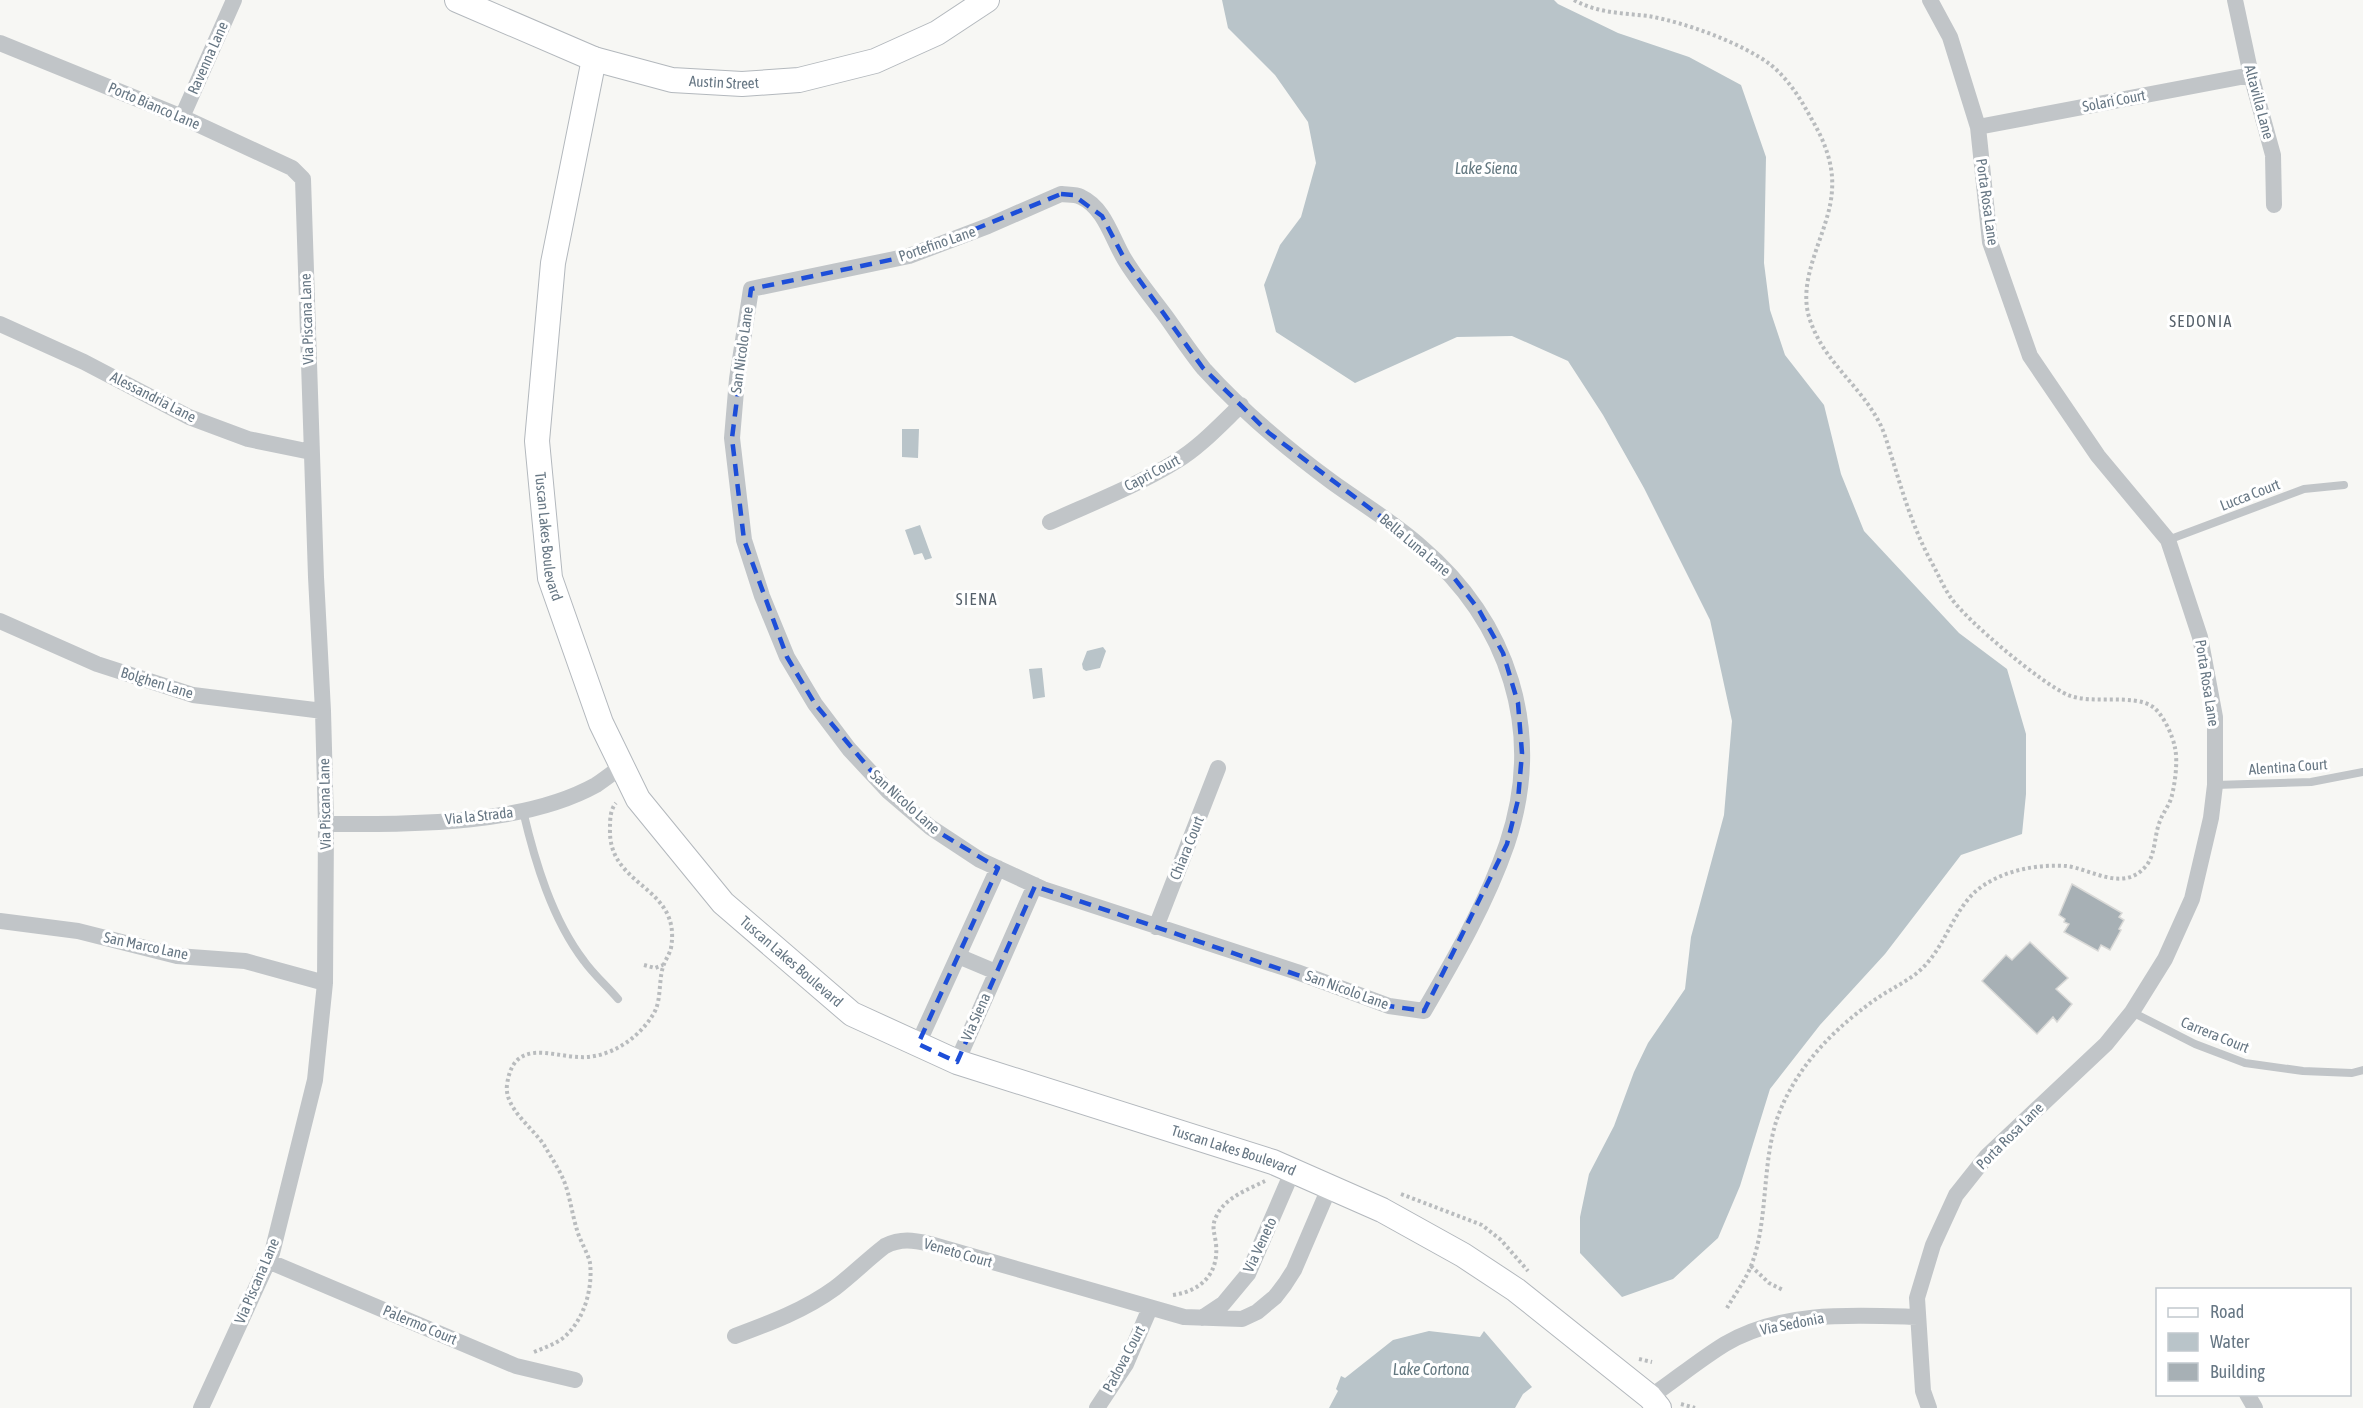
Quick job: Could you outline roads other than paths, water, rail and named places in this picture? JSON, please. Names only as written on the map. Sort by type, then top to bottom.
[{"type":"street","name":"Ravenna Lane","points":[[182,117],[234,0]]},
{"type":"street","name":"Austin Street","points":[[457,0],[594,59],[672,80],[742,84],[799,80],[875,61],[936,33],[987,0]]},
{"type":"street","name":"Porta Rosa Lane","points":[[1929,1408],[1923,1390],[1917,1298],[1933,1245],[1956,1195],[1987,1156],[2106,1044],[2132,1012],[2165,959],[2192,899],[2211,818],[2215,785],[2216,717],[2203,649],[2168,540],[2098,456],[2030,356],[1990,242],[1978,127],[1950,37],[1930,0]]},
{"type":"street","name":"Altavilla Lane","points":[[2235,0],[2251,75],[2273,155],[2274,206]]},
{"type":"street","name":"Porto Bianco Lane","points":[[0,43],[182,117],[292,168],[303,179]]},
{"type":"street","name":"Tuscan Lakes Boulevard","points":[[594,59],[553,263],[537,441],[550,578],[601,723],[638,799],[723,903],[852,1014],[957,1062],[1247,1153],[1293,1170],[1382,1210],[1463,1255],[1516,1290],[1663,1403]]},
{"type":"street","name":"Solari Court","points":[[1978,127],[2251,75]]},
{"type":"street","name":"Via Piscana Lane","points":[[201,1408],[268,1261],[315,1080],[325,983],[326,824],[323,711],[311,452],[303,179]]},
{"type":"street","name":"Portefino Lane","points":[[750,288],[909,256],[1061,195],[1082,197]]},
{"type":"street","name":"Bella Luna Lane","points":[[1082,197],[1102,216],[1125,260],[1203,368],[1269,433],[1419,544],[1451,574],[1479,610],[1503,653],[1518,703],[1522,753],[1518,800],[1507,844],[1490,886],[1424,1011]]},
{"type":"street","name":"San Nicolo Lane","points":[[750,288],[737,379],[732,438],[744,540],[762,596],[787,657],[815,704],[849,749],[889,792],[930,827],[980,860],[1035,885],[1297,972],[1389,1006],[1424,1011]]},
{"type":"street","name":"Alessandria Lane","points":[[0,324],[84,362],[189,417],[248,439],[311,452]]},
{"type":"street","name":"Capri Court","points":[[1050,522],[1174,463],[1199,446],[1241,405]]},
{"type":"street","name":"Bolghen Lane","points":[[0,621],[97,664],[193,695],[323,711]]},
{"type":"street","name":"Chiara Court","points":[[1156,927],[1218,768]]},
{"type":"street","name":"Via la Strada","points":[[326,824],[406,823],[476,818],[523,811],[627,776]]},
{"type":"street","points":[[918,1044],[998,868]]},
{"type":"street","name":"Via Siena","points":[[957,1062],[1035,885]]},
{"type":"street","name":"San Marco Lane","points":[[0,921],[78,931],[177,956],[245,960],[325,983]]},
{"type":"street","points":[[958,956],[996,972]]},
{"type":"street","name":"Via Veneto","points":[[1202,1318],[1223,1304],[1248,1274],[1293,1170]]},
{"type":"street","points":[[1202,1318],[1242,1319],[1257,1312],[1275,1297],[1294,1270],[1330,1186]]},
{"type":"street","name":"Veneto Court","points":[[735,1336],[805,1306],[835,1288],[885,1246],[894,1241],[907,1239],[1150,1308],[1184,1317],[1202,1318]]},
{"type":"street","name":"Palermo Court","points":[[268,1261],[516,1366],[575,1380]]},
{"type":"street","name":"Padova Court","points":[[1097,1408],[1126,1364],[1150,1308]]},
{"type":"street","name":"Via Sedonia","points":[[1663,1403],[1726,1344],[1762,1328],[1812,1317],[1918,1317]]},
{"type":"lane","name":"Lucca Court","points":[[2168,540],[2304,489],[2344,484]]},
{"type":"lane","name":"Alentina Court","points":[[2215,785],[2311,782],[2363,772]]},
{"type":"lane","points":[[523,811],[540,876],[565,931],[583,961],[618,999]]},
{"type":"lane","name":"Carrera Court","points":[[2132,1012],[2195,1044],[2245,1063],[2304,1071],[2352,1073],[2363,1070]]},
{"type":"water","name":"Lake Siena","points":[[1222,0],[1554,0],[1618,33],[1689,57],[1741,85],[1766,157],[1764,263],[1770,310],[1785,355],[1824,405],[1841,474],[1864,531],[1959,633],[2007,669],[2026,734],[2026,794],[2022,834],[1961,855],[1885,954],[1820,1025],[1770,1089],[1740,1186],[1718,1238],[1673,1279],[1622,1297],[1580,1253],[1580,1217],[1589,1174],[1614,1126],[1634,1072],[1648,1043],[1685,989],[1691,937],[1724,815],[1732,721],[1710,620],[1644,488],[1603,415],[1568,361],[1512,336],[1457,337],[1355,383],[1276,332],[1264,285],[1280,245],[1301,217],[1316,163],[1308,122],[1275,75],[1228,28]]},
{"type":"water","points":[[902,429],[919,429],[918,458],[902,457]]},
{"type":"water","points":[[920,525],[932,558],[925,560],[922,553],[914,555],[905,530]]},
{"type":"water","points":[[1103,647],[1106,651],[1100,668],[1086,671],[1083,669],[1082,664],[1087,651]]},
{"type":"water","points":[[1042,668],[1045,697],[1033,699],[1029,669]]},
{"type":"water","name":"Lake Cortona","points":[[1429,1331],[1480,1337],[1484,1331],[1532,1387],[1523,1394],[1515,1408],[1329,1408],[1338,1391],[1336,1389],[1341,1376],[1345,1378],[1393,1340]]},
{"type":"district","name":"SEDONIA","points":[[2201,321]]},
{"type":"district","name":"SIENA","points":[[977,599]]}]
